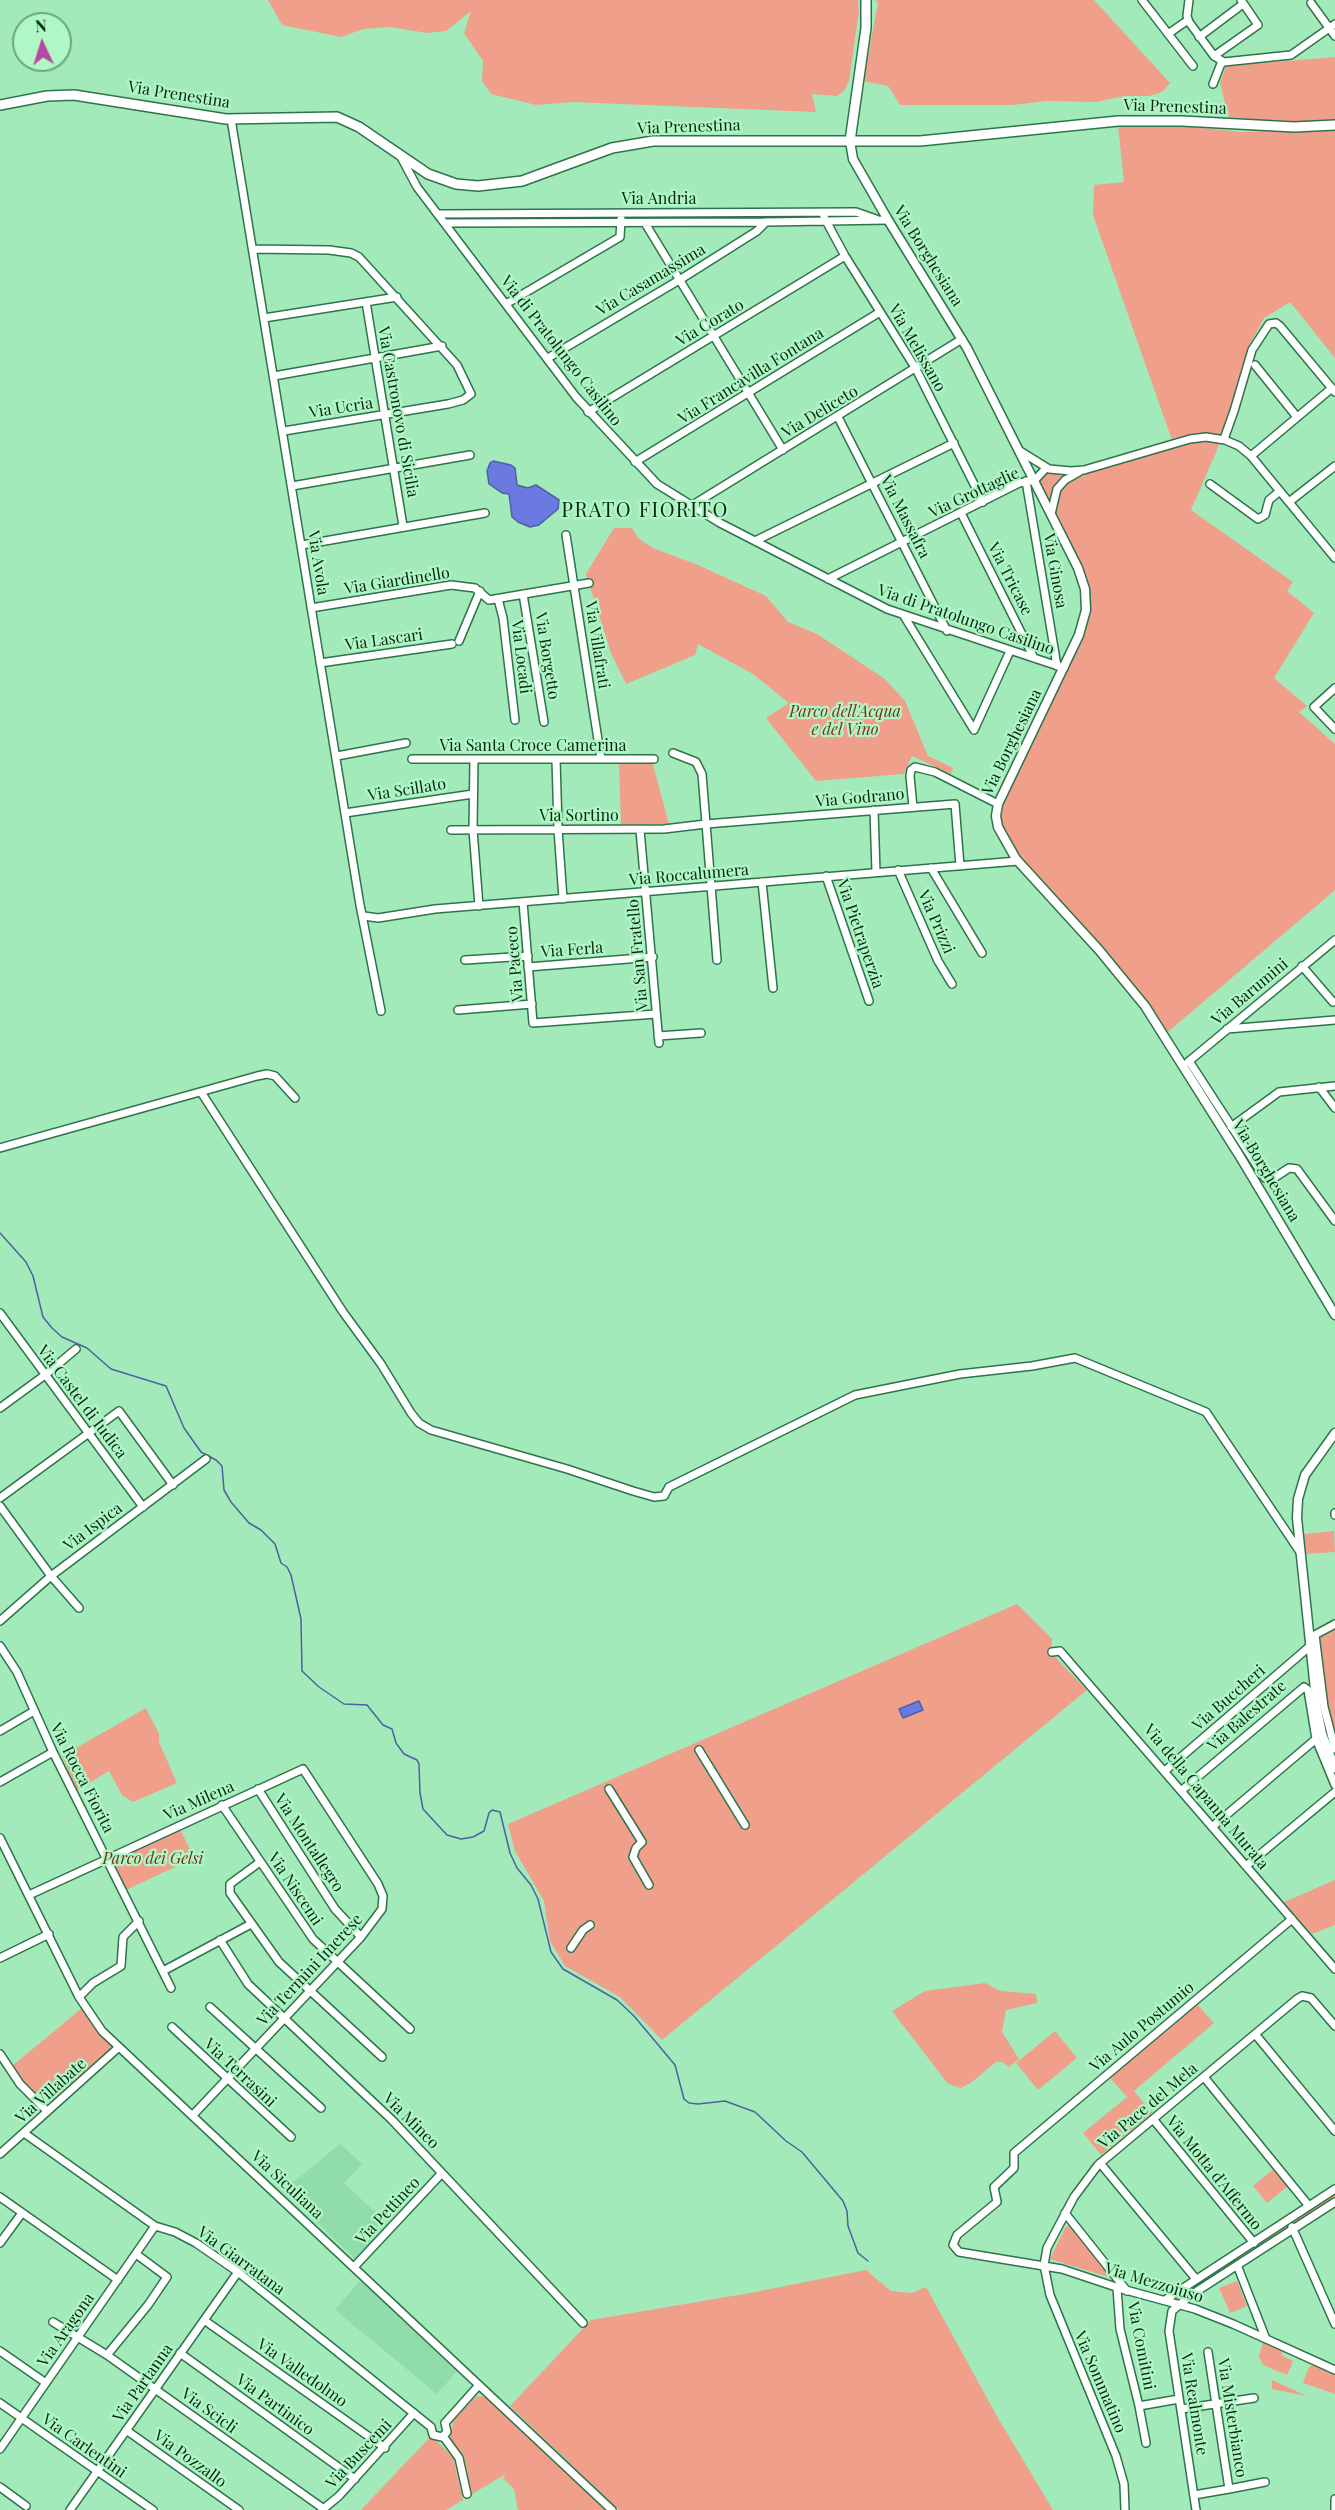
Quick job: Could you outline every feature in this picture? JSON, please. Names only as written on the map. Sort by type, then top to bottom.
[{"type":"main road","points":[[850,141],[866,28],[866,0]]},
{"type":"main road","name":"Via Prenestina","points":[[0,105],[39,97],[74,94],[231,119],[333,116],[352,123],[401,157],[441,179],[456,184],[478,186],[522,181],[612,148],[648,141],[936,140],[1041,127],[1118,121],[1182,121],[1294,127],[1335,125]]},
{"type":"street","points":[[1142,0],[1193,66]]},
{"type":"street","points":[[1189,0],[1188,20],[1214,56],[1222,62],[1291,55],[1332,26]]},
{"type":"street","points":[[1199,37],[1242,2],[1258,25],[1214,56]]},
{"type":"street","points":[[1311,3],[1332,26],[1335,36]]},
{"type":"street","points":[[1168,34],[1188,20]]},
{"type":"street","points":[[1213,84],[1222,62]]},
{"type":"street","name":"Via Avola","points":[[231,119],[360,905],[381,1011]]},
{"type":"street","name":"Via Borghesiana","points":[[850,141],[854,161],[883,220],[962,339],[1020,451],[1030,481],[1040,492],[1080,573],[1087,598],[1084,618],[998,804],[996,813],[998,827],[1018,861],[1128,984],[1186,1063],[1335,1315]]},
{"type":"street","name":"Via di Pratolungo Casilino","points":[[401,157],[415,185],[588,412],[653,481],[691,506],[875,604],[946,631],[1060,667]]},
{"type":"street","points":[[766,212],[766,222]]},
{"type":"street","name":"Via Melissano","points":[[823,212],[824,221],[915,369],[983,502]]},
{"type":"street","name":"Via Andria","points":[[438,214],[860,212],[883,220]]},
{"type":"street","points":[[506,304],[620,237],[621,213]]},
{"type":"street","name":"Via Andria","points":[[445,223],[883,220]]},
{"type":"street","name":"Via Casamassima","points":[[548,358],[681,279],[766,222]]},
{"type":"street","points":[[645,223],[750,392],[783,450]]},
{"type":"street","points":[[253,249],[329,250],[351,253],[359,257],[442,346]]},
{"type":"street","name":"Via Corato","points":[[588,412],[845,256]]},
{"type":"street","points":[[264,318],[397,297]]},
{"type":"street","name":"Via Castronovo di Sicilia","points":[[366,302],[404,526]]},
{"type":"street","name":"Via Francavilla Fontana","points":[[636,462],[880,312]]},
{"type":"street","points":[[1224,439],[1253,347],[1269,324],[1276,323],[1333,390],[1251,456]]},
{"type":"street","name":"Via Deliceto","points":[[691,506],[962,339]]},
{"type":"street","points":[[274,376],[442,346]]},
{"type":"street","name":"Via Ucria","points":[[284,431],[463,400],[471,394],[458,365],[442,346]]},
{"type":"street","points":[[1255,365],[1297,417]]},
{"type":"street","name":"Via Massafra","points":[[838,417],[873,482],[946,631]]},
{"type":"street","points":[[1051,514],[1056,490],[1065,480],[1084,470],[1185,440],[1206,437],[1224,439],[1239,446],[1251,456],[1335,558]]},
{"type":"street","points":[[755,541],[954,443]]},
{"type":"street","points":[[1020,451],[1046,468],[1063,471],[1084,470]]},
{"type":"street","points":[[292,486],[470,455]]},
{"type":"street","points":[[1289,502],[1335,466]]},
{"type":"street","points":[[1030,481],[1046,468]]},
{"type":"street","name":"Via Grottaglie","points":[[828,579],[1030,481]]},
{"type":"street","name":"Via Ginosa","points":[[1030,481],[1060,667]]},
{"type":"street","points":[[1210,484],[1258,519],[1265,515],[1269,500],[1280,491]]},
{"type":"street","points":[[1040,492],[1056,490]]},
{"type":"street","points":[[302,544],[485,513]]},
{"type":"street","name":"Via Tricase","points":[[962,513],[1034,658]]},
{"type":"street","name":"Via Villafrati","points":[[566,535],[601,759]]},
{"type":"street","points":[[1328,550],[1335,545]]},
{"type":"street","points":[[498,599],[589,583]]},
{"type":"street","name":"Via Giardinello","points":[[311,608],[451,585],[469,585],[489,600],[498,599]]},
{"type":"street","name":"Via Lascari","points":[[320,663],[455,642],[480,591]]},
{"type":"street","name":"Via Borgetto","points":[[523,594],[544,722]]},
{"type":"street","name":"Via Locadi","points":[[498,599],[515,720]]},
{"type":"street","points":[[904,616],[974,730],[1010,651]]},
{"type":"street","points":[[1335,687],[1314,707],[1335,729]]},
{"type":"street","points":[[337,756],[406,743]]},
{"type":"street","points":[[674,753],[696,762],[702,774],[717,960]]},
{"type":"street","name":"Via Santa Croce Camerina","points":[[412,759],[654,759]]},
{"type":"street","points":[[474,759],[473,830],[479,906]]},
{"type":"street","points":[[556,759],[563,898]]},
{"type":"street","points":[[913,807],[910,776],[911,770],[915,767],[935,772],[998,804]]},
{"type":"street","name":"Via Scillato","points":[[345,813],[473,794]]},
{"type":"street","name":"Via Godrano","points":[[706,824],[955,804],[960,866]]},
{"type":"street","points":[[874,810],[876,872]]},
{"type":"street","name":"Via Sortino","points":[[451,830],[640,830],[671,829],[706,824]]},
{"type":"street","name":"Via San Fratello","points":[[640,830],[659,1040],[701,1033]]},
{"type":"street","name":"Via Roccalumera","points":[[364,916],[378,918],[435,909],[1018,861]]},
{"type":"street","points":[[931,868],[982,952]]},
{"type":"street","name":"Via Prizzi","points":[[898,870],[938,961],[952,984]]},
{"type":"street","name":"Via Pietraperzia","points":[[826,876],[869,1001]]},
{"type":"street","points":[[762,882],[773,988]]},
{"type":"street","name":"Via Paceco","points":[[523,902],[533,1023],[656,1014]]},
{"type":"street","name":"Via Barumini","points":[[1186,1063],[1335,940]]},
{"type":"street","points":[[465,960],[528,956]]},
{"type":"street","name":"Via Ferla","points":[[528,967],[653,957]]},
{"type":"street","points":[[1302,966],[1333,1002]]},
{"type":"street","points":[[458,1010],[532,1004]]},
{"type":"street","points":[[1227,1029],[1335,1020]]},
{"type":"street","points":[[1186,1063],[1266,1179],[1273,1179],[1288,1168],[1297,1169],[1335,1221]]},
{"type":"street","points":[[0,1148],[267,1074],[275,1076],[295,1098]]},
{"type":"street","points":[[1231,1127],[1276,1093],[1335,1086]]},
{"type":"street","points":[[1319,1087],[1335,1108]]},
{"type":"street","points":[[201,1092],[411,1413],[431,1430],[654,1497],[664,1496],[669,1487],[855,1395],[954,1375],[1032,1366],[1074,1358],[1206,1412],[1300,1552]]},
{"type":"street","name":"Via Castel di Iudica","points":[[1,1315],[143,1507]]},
{"type":"street","points":[[0,1408],[76,1349]]},
{"type":"street","points":[[0,1498],[119,1411],[173,1485]]},
{"type":"street","points":[[1332,1748],[1319,1722],[1300,1552],[1298,1509],[1302,1486],[1309,1468],[1335,1433]]},
{"type":"street","name":"Via Ispica","points":[[0,1621],[51,1576],[206,1459]]},
{"type":"street","points":[[0,1506],[51,1576],[79,1608]]},
{"type":"street","points":[[0,1523],[7,1516]]},
{"type":"street","name":"Via Buccheri","points":[[1166,1770],[1311,1640],[1335,1624]]},
{"type":"street","points":[[1311,1640],[1335,1768]]},
{"type":"street","name":"Via Rocca Fiorita","points":[[0,1646],[17,1672],[53,1752],[171,1988]]},
{"type":"street","name":"Via della Capanna Murata","points":[[1052,1652],[1060,1651],[1166,1770],[1181,1791],[1335,1969]]},
{"type":"street","name":"Via Balestrate","points":[[1181,1791],[1304,1687],[1308,1690],[1316,1739]]},
{"type":"street","points":[[0,1731],[34,1711]]},
{"type":"street","points":[[1212,1827],[1316,1739],[1335,1785]]},
{"type":"street","points":[[699,1750],[745,1825]]},
{"type":"street","points":[[0,1782],[53,1752]]},
{"type":"street","name":"Via Milena","points":[[29,1895],[303,1768]]},
{"type":"street","name":"Via Termini Imerese","points":[[193,2115],[361,1937],[382,1909],[382,1891],[303,1768]]},
{"type":"street","name":"Via Montallegro","points":[[258,1789],[338,1912],[361,1937]]},
{"type":"street","points":[[609,1789],[642,1842],[636,1848],[633,1857],[649,1885]]},
{"type":"street","points":[[1246,1866],[1335,1792]]},
{"type":"street","name":"Via Niscemi","points":[[222,1805],[313,1939],[336,1963],[410,2029]]},
{"type":"street","name":"Via Siculiana","points":[[0,1838],[79,1997],[98,2026],[612,2510]]},
{"type":"street","points":[[260,1862],[231,1883],[228,1888],[230,1893],[279,1962],[382,2057]]},
{"type":"street","name":"Via Aulo Postumio","points":[[956,2251],[953,2245],[956,2237],[997,2202],[994,2187],[1014,2168],[1012,2157],[1014,2153],[1292,1918]]},
{"type":"street","points":[[79,1997],[93,1983],[121,1966],[123,1937],[139,1922]]},
{"type":"street","points":[[163,1971],[251,1924]]},
{"type":"street","points":[[572,1948],[583,1930],[590,1925]]},
{"type":"street","points":[[0,1958],[49,1934]]},
{"type":"street","name":"Via Mineo","points":[[220,1940],[243,1977],[283,2018],[392,2120],[583,2323]]},
{"type":"street","name":"Via Pace del Mela","points":[[1044,2265],[1047,2248],[1065,2213],[1089,2175],[1100,2163],[1297,1999],[1305,1996],[1312,1999],[1335,2026]]},
{"type":"street","points":[[210,2007],[321,2108]]},
{"type":"street","name":"Via Terrasini","points":[[172,2027],[226,2080],[291,2137]]},
{"type":"street","points":[[1255,2034],[1335,2131]]},
{"type":"street","name":"Via Villabate","points":[[0,2153],[119,2047]]},
{"type":"street","points":[[0,2054],[21,2085],[48,2111]]},
{"type":"street","points":[[1204,2076],[1309,2205]]},
{"type":"street","name":"Via Motta d'Affermo","points":[[1153,2119],[1254,2243]]},
{"type":"street","name":"Via Giarratana","points":[[24,2133],[155,2226],[188,2239],[238,2272],[431,2427]]},
{"type":"street","points":[[1100,2163],[1196,2279]]},
{"type":"street","name":"Via Pettineo","points":[[354,2268],[442,2173]]},
{"type":"street","points":[[1165,2300],[1335,2189]]},
{"type":"street","points":[[0,2197],[118,2280]]},
{"type":"street","points":[[1178,2304],[1335,2202]]},
{"type":"street","points":[[0,2243],[22,2213]]},
{"type":"street","points":[[1065,2213],[1127,2291]]},
{"type":"street","points":[[1289,2219],[1335,2324]]},
{"type":"street","name":"Via Aragona","points":[[0,2449],[155,2226]]},
{"type":"street","name":"Via Mezzoiuso","points":[[956,2251],[1044,2265],[1078,2273],[1117,2288],[1178,2304],[1228,2321],[1335,2370]]},
{"type":"street","points":[[107,2355],[148,2306],[167,2277],[136,2254]]},
{"type":"street","name":"Via Sommatino","points":[[1044,2265],[1051,2300],[1118,2460],[1124,2484],[1125,2510]]},
{"type":"street","points":[[1237,2265],[1266,2339]]},
{"type":"street","name":"Via Partanna","points":[[75,2508],[126,2430],[238,2272]]},
{"type":"street","name":"Via Comitini","points":[[1117,2288],[1120,2329],[1139,2406],[1179,2399]]},
{"type":"street","name":"Via Realmonte","points":[[1178,2304],[1172,2314],[1169,2328],[1196,2510]]},
{"type":"street","name":"Via Valledolmo","points":[[204,2320],[385,2448]]},
{"type":"street","name":"Via Scicli","points":[[53,2322],[107,2355],[323,2509]]},
{"type":"street","points":[[0,2350],[46,2383]]},
{"type":"street","name":"Via Misterbianco","points":[[1208,2352],[1229,2489]]},
{"type":"street","name":"Via Partinico","points":[[180,2353],[355,2479]]},
{"type":"street","points":[[444,2423],[478,2385]]},
{"type":"street","points":[[1181,2409],[1254,2398]]},
{"type":"street","name":"Via Carlentini","points":[[0,2403],[153,2510]]},
{"type":"street","points":[[1139,2406],[1146,2443]]},
{"type":"street","name":"Via Buscemi","points":[[323,2509],[385,2448],[414,2413]]},
{"type":"street","points":[[443,2436],[447,2429],[444,2423],[437,2421],[431,2427],[433,2435],[443,2436],[460,2460],[467,2494]]},
{"type":"street","name":"Via Pozzallo","points":[[126,2430],[238,2510]]},
{"type":"street","name":"Via Misterbianco","points":[[1194,2495],[1265,2482]]},
{"type":"street","points":[[0,2487],[27,2506]]},
{"type":"street","points":[[1335,2499],[1335,2510]]},
{"type":"shaded area","points":[[340,2144],[362,2164],[344,2183],[388,2224],[355,2259],[302,2208],[308,2201],[290,2185]]},
{"type":"shaded area","points":[[362,2278],[458,2370],[437,2394],[335,2310]]},
{"type":"green space","points":[[268,0],[858,0],[859,11],[849,81],[844,91],[837,96],[812,94],[816,112],[572,102],[536,105],[491,94],[482,81],[483,61],[464,33],[471,11],[446,31],[427,33],[389,27],[363,29],[341,37],[282,25]]},
{"type":"green space","points":[[876,0],[1094,0],[1170,83],[1162,92],[1149,96],[1125,96],[1096,102],[900,105],[888,86],[863,81],[878,4]]},
{"type":"green space","points":[[1335,57],[1335,120],[1318,123],[1229,119],[1220,83],[1226,66]]},
{"type":"green space","points":[[1118,126],[1181,126],[1243,132],[1335,129],[1335,358],[1290,302],[1264,318],[1249,345],[1217,450],[1191,510],[1293,582],[1287,591],[1314,613],[1274,678],[1307,706],[1299,712],[1335,744],[1335,890],[1168,1032],[1144,998],[1016,859],[996,816],[1084,618],[1085,586],[1035,480],[1049,469],[1084,469],[1173,443],[1093,215],[1094,185],[1124,182]]},
{"type":"green space","points":[[751,214],[751,218],[654,219],[654,215]]},
{"type":"green space","points":[[600,215],[600,219],[449,219],[445,216]]},
{"type":"green space","name":"Parco dell'Acqua e del Vino","points":[[614,528],[632,528],[638,538],[653,548],[698,565],[766,596],[788,622],[817,634],[885,679],[905,701],[928,756],[953,768],[951,774],[912,756],[904,774],[816,781],[766,718],[789,703],[753,674],[698,644],[695,655],[626,684],[611,653],[586,574]]},
{"type":"green space","points":[[652,761],[669,824],[621,825],[619,762]]},
{"type":"green space","points":[[1334,1531],[1335,1552],[1306,1554],[1304,1534]]},
{"type":"green space","points":[[1017,1604],[1052,1639],[1051,1649],[1055,1657],[1087,1690],[662,2040],[620,1997],[565,1966],[550,1941],[544,1901],[515,1851],[508,1824]]},
{"type":"green space","points":[[1335,1629],[1335,1735],[1328,1706],[1320,1638]]},
{"type":"green space","points":[[146,1708],[159,1734],[159,1742],[177,1783],[133,1802],[122,1795],[109,1771],[77,1790],[62,1756]]},
{"type":"green space","name":"Parco dei Gelsi","points":[[179,1827],[194,1858],[126,1890],[112,1859]]},
{"type":"green space","points":[[1335,1880],[1335,1925],[1312,1934],[1282,1903]]},
{"type":"green space","points":[[985,1983],[1001,1991],[1036,1994],[1037,2003],[1006,2010],[1002,2032],[1019,2059],[1009,2067],[1002,2062],[996,2062],[961,2088],[948,2084],[892,2011],[925,1991]]},
{"type":"green space","points":[[1197,2004],[1214,2023],[1134,2091],[1152,2113],[1101,2155],[1083,2133],[1127,2097],[1110,2078]]},
{"type":"green space","points":[[82,2008],[111,2045],[109,2054],[52,2103],[42,2100],[28,2087],[12,2066]]},
{"type":"green space","points":[[1055,2031],[1077,2058],[1038,2090],[1016,2063]]},
{"type":"green space","points":[[1275,2168],[1289,2185],[1267,2203],[1253,2186]]},
{"type":"green space","points":[[1335,2193],[1335,2199],[1295,2224],[1295,2219]]},
{"type":"green space","points":[[1069,2225],[1109,2274],[1108,2277],[1050,2259],[1065,2228]]},
{"type":"green space","points":[[1285,2225],[1289,2225],[1289,2229],[1178,2299],[1174,2297]]},
{"type":"green space","points":[[866,2270],[891,2291],[912,2293],[926,2287],[998,2418],[1053,2510],[619,2510],[510,2406],[591,2320],[750,2293]]},
{"type":"green space","points":[[1237,2281],[1247,2306],[1230,2313],[1219,2288]]},
{"type":"green space","points":[[1263,2342],[1283,2351],[1281,2355],[1293,2361],[1287,2375],[1263,2365],[1259,2356]]},
{"type":"green space","points":[[1314,2365],[1335,2375],[1335,2394],[1303,2383],[1309,2367]]},
{"type":"green space","points":[[1272,2380],[1307,2396],[1272,2389]]},
{"type":"green space","points":[[476,2397],[489,2398],[605,2510],[518,2510],[514,2489],[503,2478],[506,2474],[472,2494],[464,2456],[450,2436],[454,2419]]},
{"type":"green space","points":[[431,2436],[453,2457],[463,2500],[446,2510],[361,2510]]},
{"type":"water","points":[[493,461],[515,468],[517,485],[528,488],[536,485],[559,500],[558,509],[539,525],[530,527],[518,522],[512,517],[509,494],[502,493],[489,484],[487,471]]},
{"type":"water","points":[[919,1701],[923,1710],[903,1718],[899,1709]]},
{"type":"waterway","points":[[0,1233],[26,1262],[33,1276],[43,1317],[52,1328],[62,1337],[87,1348],[111,1369],[166,1386],[184,1428],[201,1452],[222,1466],[224,1490],[231,1502],[249,1523],[261,1530],[275,1544],[281,1563],[287,1567],[291,1575],[301,1619],[302,1671],[319,1687],[344,1704],[367,1705],[383,1725],[392,1729],[396,1743],[404,1754],[417,1760],[419,1764],[423,1809],[447,1835],[461,1839],[473,1837],[484,1831],[492,1810],[500,1812],[510,1853],[517,1868],[531,1885],[538,1899],[551,1952],[563,1969],[617,2000],[634,2016],[675,2065],[684,2099],[689,2103],[725,2101],[755,2112],[786,2141],[802,2152],[843,2201],[847,2211],[848,2226],[858,2253],[868,2261]]},
{"type":"district","name":"PRATO FIORITO","points":[[645,511]]}]
